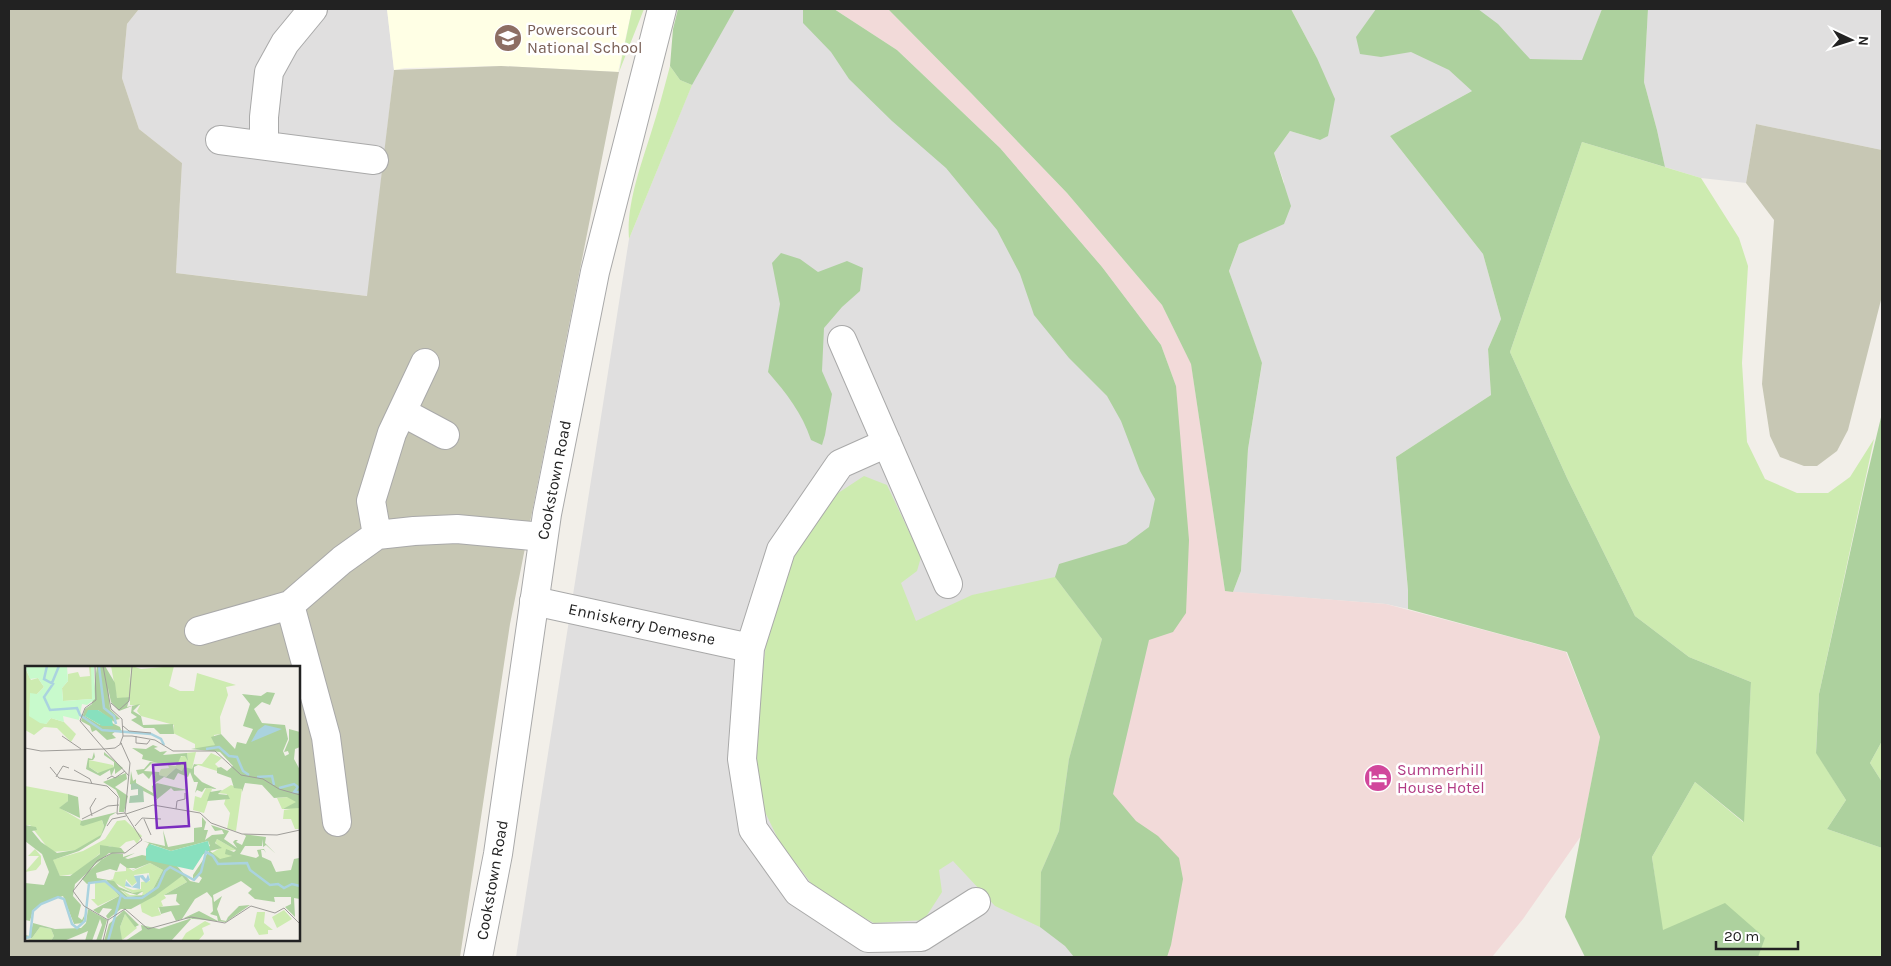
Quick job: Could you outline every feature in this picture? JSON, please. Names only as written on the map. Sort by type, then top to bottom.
[{"type":"street","points":[[264,144],[264,117],[269,72],[285,43],[313,9]]},
{"type":"street","name":"Cookstown Road","points":[[478,957],[498,854],[543,537],[595,272],[662,9]]},
{"type":"street","points":[[220,140],[264,144],[374,160]]},
{"type":"street","points":[[842,340],[948,584]]},
{"type":"street","points":[[377,534],[371,502],[392,433],[425,363]]},
{"type":"street","points":[[402,412],[444,435]]},
{"type":"street","points":[[887,443],[840,464],[782,550],[750,648],[742,759],[753,828],[798,892],[868,938],[921,937],[976,902]]},
{"type":"street","points":[[198,631],[290,605],[342,560],[377,534],[414,530],[457,529],[543,537]]},
{"type":"street","name":"Enniskerry Demesne","points":[[534,601],[750,648]]},
{"type":"street","points":[[290,605],[326,737],[337,822]]},
{"type":"shaded area","points":[[9,9],[139,9],[127,24],[122,78],[139,129],[182,163],[176,273],[367,296],[394,70],[501,66],[619,72],[510,624],[460,957],[9,957]]},
{"type":"shaded area","points":[[139,9],[387,9],[394,70],[368,296],[176,273],[182,163],[139,129],[122,78],[127,24]]},
{"type":"shaded area","name":"Powerscourt National School","points":[[387,9],[632,9],[618,72],[501,66],[405,68],[394,70]]},
{"type":"shaded area","points":[[735,9],[834,9],[1000,148],[1102,267],[1161,345],[1173,632],[1087,957],[516,957],[629,239],[695,77]]},
{"type":"shaded area","points":[[834,9],[889,10],[1067,193],[1162,305],[1191,363],[1225,591],[1386,604],[1566,652],[1600,737],[1581,836],[1523,919],[1492,957],[1087,957],[1113,794],[1149,639],[1173,632],[1176,386],[1161,345],[1102,267],[1000,148],[897,50]]},
{"type":"shaded area","points":[[1291,9],[1602,9],[1583,60],[1530,59],[1390,136],[1483,254],[1501,319],[1488,349],[1491,395],[1396,457],[1408,609],[1386,604],[1233,592],[1241,571],[1248,449],[1262,364],[1229,271],[1239,244],[1284,223],[1284,182],[1274,153],[1290,131],[1320,140],[1317,58]]},
{"type":"shaded area","points":[[1648,9],[1882,9],[1882,150],[1756,124],[1746,183],[1701,178],[1665,167],[1644,82]]},
{"type":"shaded area","points":[[1756,124],[1882,150],[1882,296],[1848,430],[1837,451],[1817,466],[1804,466],[1780,457],[1770,436],[1762,384],[1774,220],[1746,183]]},
{"type":"green space","points":[[632,9],[644,9],[619,72]]},
{"type":"green space","points":[[678,9],[735,9],[692,85],[680,80],[670,66],[673,29]]},
{"type":"green space","points":[[803,9],[834,9],[897,50],[1000,148],[1102,267],[1161,345],[1176,386],[1189,540],[1186,613],[1173,632],[1149,640],[1113,794],[1136,821],[1158,836],[1179,858],[1183,879],[1171,945],[1167,957],[1074,957],[1065,946],[1040,927],[1041,872],[1059,831],[1069,759],[1102,639],[1055,577],[1059,564],[1126,544],[1149,527],[1155,499],[1140,471],[1121,421],[1107,396],[1069,358],[1034,315],[1020,274],[997,230],[946,168],[892,121],[849,79],[831,52],[803,23]]},
{"type":"green space","points":[[890,9],[1291,9],[1317,58],[1335,99],[1328,136],[1320,140],[1290,131],[1274,153],[1291,206],[1284,224],[1239,244],[1229,271],[1262,363],[1248,449],[1241,571],[1233,592],[1225,591],[1191,364],[1162,305],[1067,193]]},
{"type":"green space","points":[[1376,9],[1478,9],[1498,24],[1530,59],[1582,60],[1602,9],[1648,9],[1644,82],[1665,167],[1582,142],[1510,352],[1567,478],[1635,616],[1689,657],[1751,682],[1744,822],[1695,782],[1652,857],[1663,930],[1725,903],[1765,938],[1758,957],[1585,957],[1565,917],[1600,737],[1567,652],[1408,609],[1396,457],[1491,395],[1488,349],[1501,319],[1483,254],[1390,136],[1472,91],[1449,70],[1411,52],[1381,57],[1360,54],[1356,37]]},
{"type":"green space","points":[[670,66],[680,80],[692,85],[629,239],[630,213],[635,185]]},
{"type":"green space","points":[[1582,142],[1701,178],[1739,238],[1748,266],[1742,363],[1747,442],[1765,479],[1797,493],[1828,493],[1850,477],[1874,439],[1819,694],[1816,752],[1846,800],[1827,829],[1882,848],[1882,957],[1716,957],[1662,930],[1652,857],[1695,782],[1743,822],[1751,682],[1689,657],[1635,616],[1567,478],[1510,352]]},
{"type":"green space","points":[[781,253],[800,259],[818,272],[847,261],[863,268],[860,291],[842,307],[824,328],[822,371],[832,394],[822,445],[811,440],[793,404],[768,372],[780,304],[772,263]]},
{"type":"green space","points":[[1882,413],[1882,741],[1870,763],[1882,782],[1882,848],[1827,829],[1846,800],[1816,753],[1819,694]]},
{"type":"green space","points":[[864,476],[887,485],[921,557],[917,571],[901,583],[916,621],[972,595],[1055,577],[1102,639],[1069,759],[1059,831],[1041,872],[1040,927],[995,906],[953,861],[939,870],[942,892],[924,920],[874,923],[820,895],[779,841],[754,789],[755,734],[766,644],[792,558],[829,499]]},
{"type":"green space","points":[[1882,741],[1882,782],[1870,763]]},
{"type":"place","name":"Powerscourt National School","points":[[508,38]]},
{"type":"place","name":"Summerhill House Hotel","points":[[1378,778]]}]
